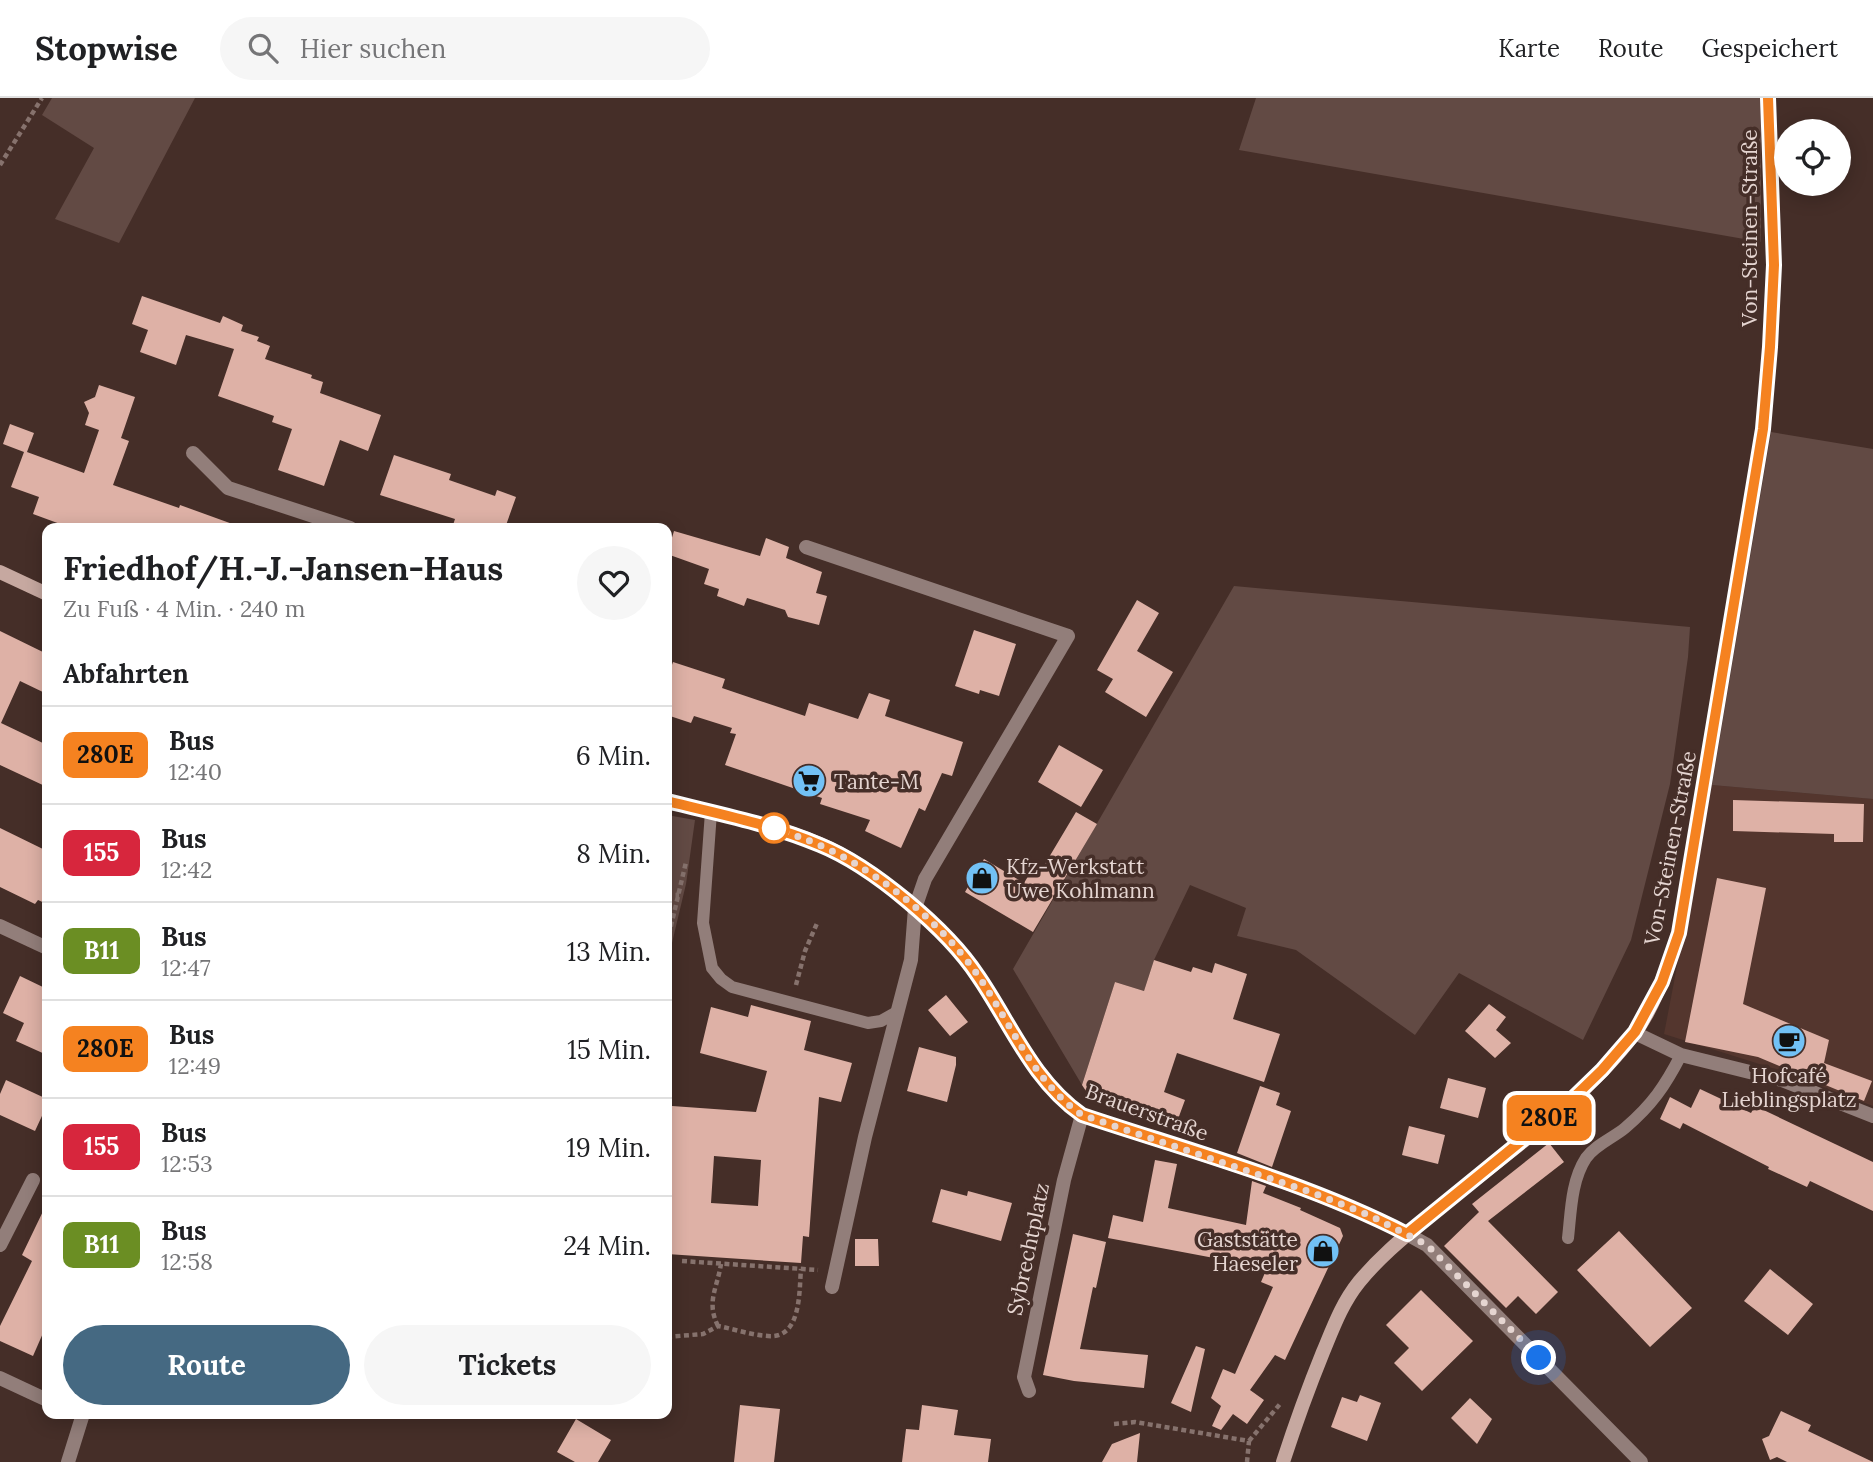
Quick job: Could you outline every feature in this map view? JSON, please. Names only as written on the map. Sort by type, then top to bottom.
[{"type":"main road","name":"Von-Steinen-Straße","points":[[1283,1462],[1303,1399],[1339,1314],[1357,1284],[1407,1234],[1568,1103],[1602,1070],[1635,1032],[1662,982],[1679,933],[1763,429],[1774,265],[1768,98]]},
{"type":"main road","points":[[0,572],[42,592]]},
{"type":"main road","name":"Brauerstraße","points":[[672,802],[773,827],[823,846],[870,874],[915,908],[956,946],[979,976],[1025,1055],[1052,1089],[1082,1115],[1316,1194],[1407,1234]]},
{"type":"street","points":[[193,453],[228,488],[335,523]]},
{"type":"street","points":[[806,547],[1069,636],[925,879],[915,908],[911,960],[864,1137],[832,1287]]},
{"type":"street","points":[[0,926],[42,946]]},
{"type":"street","points":[[1635,1032],[1681,1055],[1782,1080],[1873,1116]]},
{"type":"street","name":"Sybrechtplatz","points":[[1029,1391],[1024,1377],[1064,1180],[1082,1115]]},
{"type":"street","points":[[0,1245],[33,1180]]},
{"type":"street","points":[[1407,1234],[1427,1245],[1641,1462]]},
{"type":"street","points":[[0,1378],[42,1398]]},
{"type":"street","points":[[68,1462],[78,1419]]},
{"type":"lane","points":[[711,812],[703,923],[712,968],[721,979],[732,987],[867,1023],[881,1021],[897,1013]]},
{"type":"lane","points":[[1568,1238],[1577,1182],[1588,1155],[1646,1109],[1665,1086],[1681,1055]]},
{"type":"path","points":[[0,165],[42,98]]},
{"type":"path","points":[[672,895],[679,895],[672,915]]},
{"type":"path","points":[[792,1003],[805,951],[818,920]]},
{"type":"path","points":[[681,1261],[836,1271]]},
{"type":"path","points":[[718,1326],[711,1313],[711,1301],[718,1284],[721,1264]]},
{"type":"path","points":[[672,1337],[703,1334],[718,1326],[771,1337],[783,1332],[794,1321],[799,1307],[801,1269]]},
{"type":"path","points":[[1247,1462],[1249,1441],[1287,1395],[1303,1399]]},
{"type":"path","points":[[1114,1424],[1135,1422],[1249,1441]]},
{"type":"shaded area","points":[[52,98],[195,98],[119,243],[55,219],[94,148],[42,115]]},
{"type":"shaded area","points":[[1256,98],[1761,98],[1761,242],[1239,150]]},
{"type":"shaded area","points":[[1771,432],[1873,449],[1873,799],[1712,785]]},
{"type":"shaded area","points":[[1234,586],[1690,627],[1670,784],[1631,940],[1583,1040],[1459,973],[1415,1035],[1296,950],[1237,936],[1246,908],[1190,885],[1154,960],[1144,991],[1115,982],[1082,1085],[1013,969]]},
{"type":"shaded area","points":[[1712,785],[1873,799],[1873,1106],[1772,1068],[1664,1034]]},
{"type":"shaded area","points":[[672,816],[695,820],[686,884],[672,943]]},
{"type":"building","points":[[142,296],[220,323],[223,316],[243,325],[241,331],[259,337],[257,341],[270,346],[265,359],[312,375],[311,378],[323,382],[320,393],[381,415],[368,451],[340,440],[324,486],[278,470],[292,429],[272,422],[274,416],[218,396],[234,349],[186,335],[176,365],[140,352],[148,330],[132,324]]},
{"type":"building","points":[[99,385],[135,397],[121,438],[129,441],[113,485],[230,523],[57,523],[33,514],[39,497],[11,487],[24,452],[3,444],[10,424],[34,433],[27,452],[84,473],[99,430],[85,425],[89,413],[84,402],[95,397]]},
{"type":"building","points":[[394,455],[451,474],[449,480],[495,496],[497,490],[516,497],[507,523],[454,523],[455,519],[380,495]]},
{"type":"building","points":[[674,531],[760,556],[766,538],[789,547],[786,558],[822,572],[816,593],[827,596],[819,625],[788,617],[785,610],[747,598],[744,606],[717,596],[719,589],[704,584],[709,569],[672,556]]},
{"type":"building","points":[[1137,600],[1159,613],[1137,651],[1173,672],[1146,717],[1105,692],[1113,679],[1097,670]]},
{"type":"building","points":[[974,630],[1016,644],[999,696],[980,690],[979,694],[955,686]]},
{"type":"building","points":[[0,631],[42,652],[42,692],[20,681],[1,723],[42,743],[42,785],[0,765]]},
{"type":"building","points":[[673,662],[725,679],[722,688],[805,716],[809,703],[858,719],[869,693],[890,700],[885,716],[963,742],[952,776],[942,773],[925,811],[919,808],[901,848],[865,831],[870,820],[820,804],[822,798],[725,765],[736,734],[730,733],[732,728],[694,716],[691,723],[672,717]]},
{"type":"building","points":[[1059,745],[1103,770],[1081,807],[1038,782]]},
{"type":"building","points":[[1733,800],[1864,804],[1863,842],[1834,842],[1834,834],[1733,831]]},
{"type":"building","points":[[1076,812],[1097,824],[1033,932],[965,892],[984,859],[1024,883],[1035,865],[1042,869]]},
{"type":"building","points":[[0,828],[42,849],[42,902],[38,900],[35,904],[0,887]]},
{"type":"building","points":[[1717,878],[1766,888],[1743,1004],[1829,1040],[1824,1063],[1872,1081],[1864,1101],[1758,1057],[1685,1042]]},
{"type":"building","points":[[1154,960],[1191,972],[1193,967],[1212,973],[1215,963],[1247,974],[1233,1019],[1280,1034],[1264,1082],[1177,1053],[1164,1092],[1185,1100],[1174,1130],[1092,1100],[1082,1085],[1115,982],[1144,991]]},
{"type":"building","points":[[20,976],[42,987],[42,1053],[16,1041],[24,1023],[3,1013]]},
{"type":"building","points":[[946,995],[968,1022],[950,1036],[928,1010]]},
{"type":"building","points":[[1489,1004],[1506,1017],[1496,1030],[1511,1043],[1495,1058],[1465,1031]]},
{"type":"building","points":[[751,1005],[811,1021],[804,1050],[852,1063],[841,1102],[819,1097],[809,1237],[803,1236],[801,1263],[672,1254],[672,1106],[756,1112],[767,1071],[700,1053],[711,1007],[748,1017]],"holes":[[[714,1156],[761,1160],[758,1206],[711,1203]]]},
{"type":"building","points":[[919,1047],[956,1057],[947,1102],[907,1091]]},
{"type":"building","points":[[1448,1078],[1486,1088],[1478,1118],[1440,1108]]},
{"type":"building","points":[[6,1080],[42,1097],[42,1116],[35,1131],[0,1115],[0,1094]]},
{"type":"building","points":[[1260,1086],[1280,1093],[1276,1105],[1291,1111],[1272,1167],[1237,1153]]},
{"type":"building","points":[[1700,1089],[1751,1113],[1755,1106],[1873,1162],[1873,1211],[1810,1181],[1807,1187],[1768,1169],[1769,1167],[1683,1123],[1680,1129],[1660,1119],[1670,1097],[1691,1108]]},
{"type":"building","points":[[1409,1126],[1445,1135],[1438,1164],[1402,1155]]},
{"type":"building","points":[[1549,1143],[1564,1162],[1488,1221],[1558,1292],[1536,1314],[1518,1296],[1506,1308],[1444,1246],[1479,1212],[1472,1204]]},
{"type":"building","points":[[1155,1160],[1177,1164],[1168,1208],[1246,1225],[1252,1181],[1266,1186],[1263,1193],[1340,1228],[1343,1236],[1285,1360],[1275,1355],[1250,1390],[1264,1400],[1247,1424],[1233,1414],[1221,1430],[1212,1426],[1221,1406],[1211,1398],[1223,1369],[1235,1374],[1273,1287],[1261,1282],[1267,1268],[1108,1238],[1113,1215],[1143,1222]]},
{"type":"building","points":[[941,1189],[967,1196],[968,1191],[1012,1203],[1001,1241],[932,1222]]},
{"type":"building","points":[[42,1213],[42,1335],[33,1356],[0,1341],[0,1326],[32,1261],[22,1255]]},
{"type":"building","points":[[1619,1231],[1692,1308],[1650,1347],[1577,1270]]},
{"type":"building","points":[[1073,1234],[1106,1242],[1080,1349],[1148,1355],[1144,1388],[1043,1375]]},
{"type":"building","points":[[855,1239],[878,1239],[879,1266],[855,1266]]},
{"type":"building","points":[[1770,1269],[1813,1304],[1788,1335],[1744,1301]]},
{"type":"building","points":[[1421,1290],[1473,1341],[1422,1391],[1394,1363],[1409,1348],[1386,1325]]},
{"type":"building","points":[[1196,1346],[1205,1349],[1191,1412],[1171,1403]]},
{"type":"building","points":[[1360,1395],[1381,1403],[1367,1441],[1331,1427],[1342,1397],[1357,1402]]},
{"type":"building","points":[[1470,1398],[1492,1419],[1477,1444],[1451,1418]]},
{"type":"building","points":[[740,1405],[780,1409],[774,1462],[734,1462]]},
{"type":"building","points":[[922,1405],[958,1410],[954,1435],[991,1439],[988,1462],[902,1462],[906,1429],[919,1430]]},
{"type":"building","points":[[1781,1411],[1811,1425],[1808,1431],[1873,1462],[1787,1462],[1777,1457],[1770,1460],[1762,1439],[1769,1436]]},
{"type":"building","points":[[576,1419],[611,1440],[598,1462],[575,1462],[557,1452]]},
{"type":"building","points":[[1140,1433],[1137,1462],[1102,1462],[1112,1444]]},
{"type":"bus line","name":"280E","points":[[672,802],[773,827],[823,846],[870,874],[915,908],[956,946],[979,976],[1025,1055],[1052,1089],[1082,1115],[1316,1194],[1407,1234],[1568,1103],[1602,1070],[1635,1032],[1662,982],[1679,933],[1763,429],[1774,265],[1768,98]]},
{"type":"place","name":"Tante-M","points":[[809,781]]},
{"type":"place","name":"Kfz-Werkstatt Uwe Kohlmann","points":[[982,878]]},
{"type":"place","name":"Hofcafé Lieblingsplatz","points":[[1789,1041]]},
{"type":"place","name":"Gaststätte Haeseler","points":[[1323,1251]]},
{"type":"route","points":[[774,828],[823,846],[870,874],[915,908],[956,946],[979,976],[1025,1055],[1052,1089],[1082,1115],[1316,1194],[1371,1216],[1427,1245],[1539,1358]]}]
